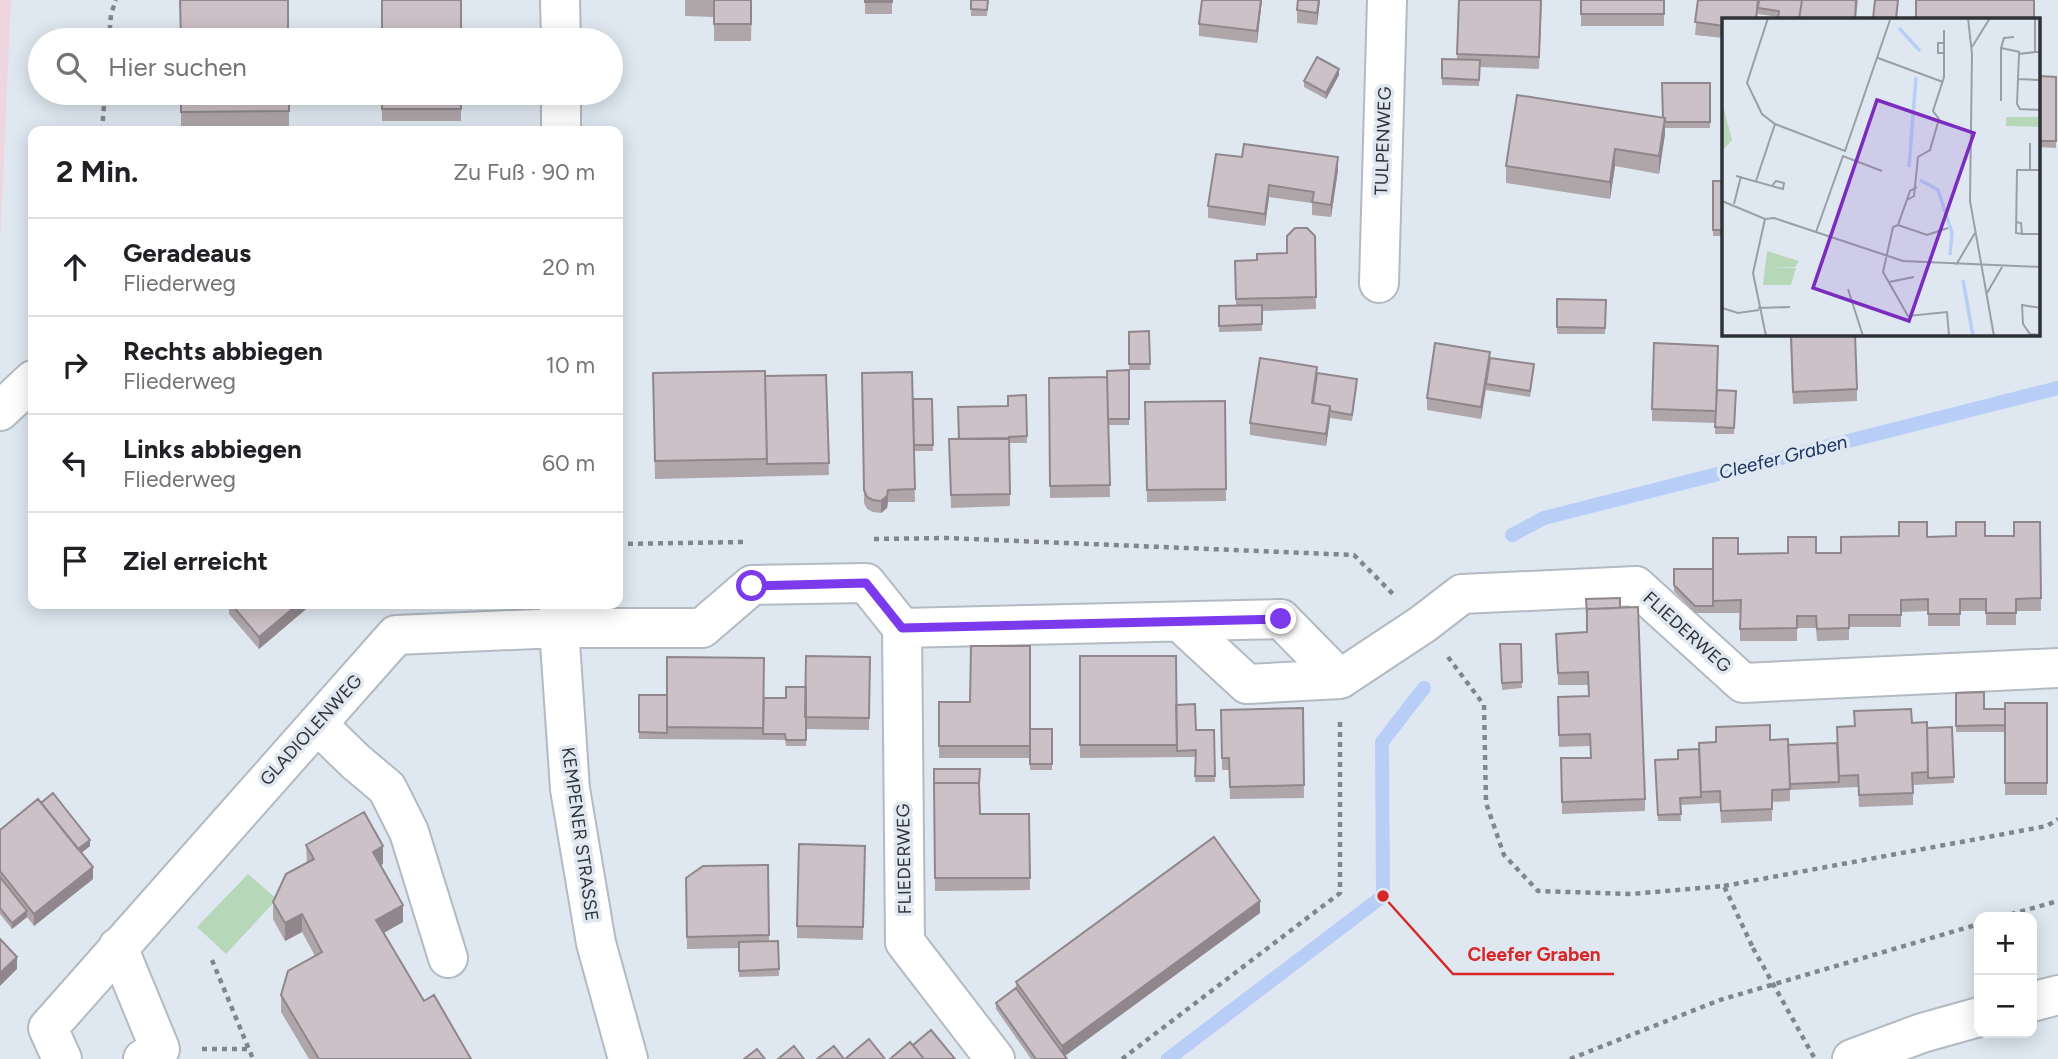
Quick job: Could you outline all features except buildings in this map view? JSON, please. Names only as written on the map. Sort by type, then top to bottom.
[{"type":"street","points":[[560,0],[561,28]]},
{"type":"street","name":"TULPENWEG","points":[[1379,283],[1387,0]]},
{"type":"street","points":[[561,105],[561,126]]},
{"type":"street","points":[[0,411],[28,385]]},
{"type":"street","points":[[559,616],[702,628],[752,586],[866,583],[902,628],[1281,619],[1340,679]]},
{"type":"street","name":"FLIEDERWEG","points":[[1340,679],[1423,624],[1462,594],[1636,586],[1743,683],[2058,668]]},
{"type":"street","name":"GLADIOLENWEG","points":[[62,1059],[48,1028],[396,635],[559,616]]},
{"type":"street","name":"KEMPENER STRASSE","points":[[559,616],[570,789],[596,943],[628,1059]]},
{"type":"street","points":[[1181,622],[1247,684],[1340,679]]},
{"type":"street","name":"FLIEDERWEG","points":[[902,628],[905,942],[995,1059]]},
{"type":"street","points":[[317,724],[387,788],[409,832],[448,958]]},
{"type":"street","points":[[118,947],[160,1049],[143,1059]]},
{"type":"street","points":[[2037,1001],[2058,995]]},
{"type":"street","points":[[1852,1059],[1922,1033],[1974,1018]]},
{"type":"path","points":[[110,28],[111,13],[116,0]]},
{"type":"path","points":[[102,126],[104,105]]},
{"type":"path","points":[[1122,1059],[1340,893],[1340,679]]},
{"type":"path","points":[[1724,886],[2047,826],[2058,819]]},
{"type":"path","points":[[2019,912],[2058,901]]},
{"type":"path","points":[[1570,1059],[1720,1000],[1974,925]]},
{"type":"path","points":[[1753,948],[1815,1059]]},
{"type":"path","points":[[212,960],[253,1059]]},
{"type":"shaded area","points":[[0,0],[11,0],[0,244]]},
{"type":"green space","points":[[248,874],[277,899],[226,954],[197,927]]},
{"type":"waterway","name":"Cleefer Graben","points":[[1512,535],[1544,518],[2058,388]]},
{"type":"waterway","name":"Cleefer Graben","points":[[1168,1059],[1383,896],[1382,742],[1424,688]]},
{"type":"place","name":"Cleefer Graben","points":[[1383,896]]},
{"type":"route","points":[[752,586],[866,583],[902,628],[1281,619]]}]
